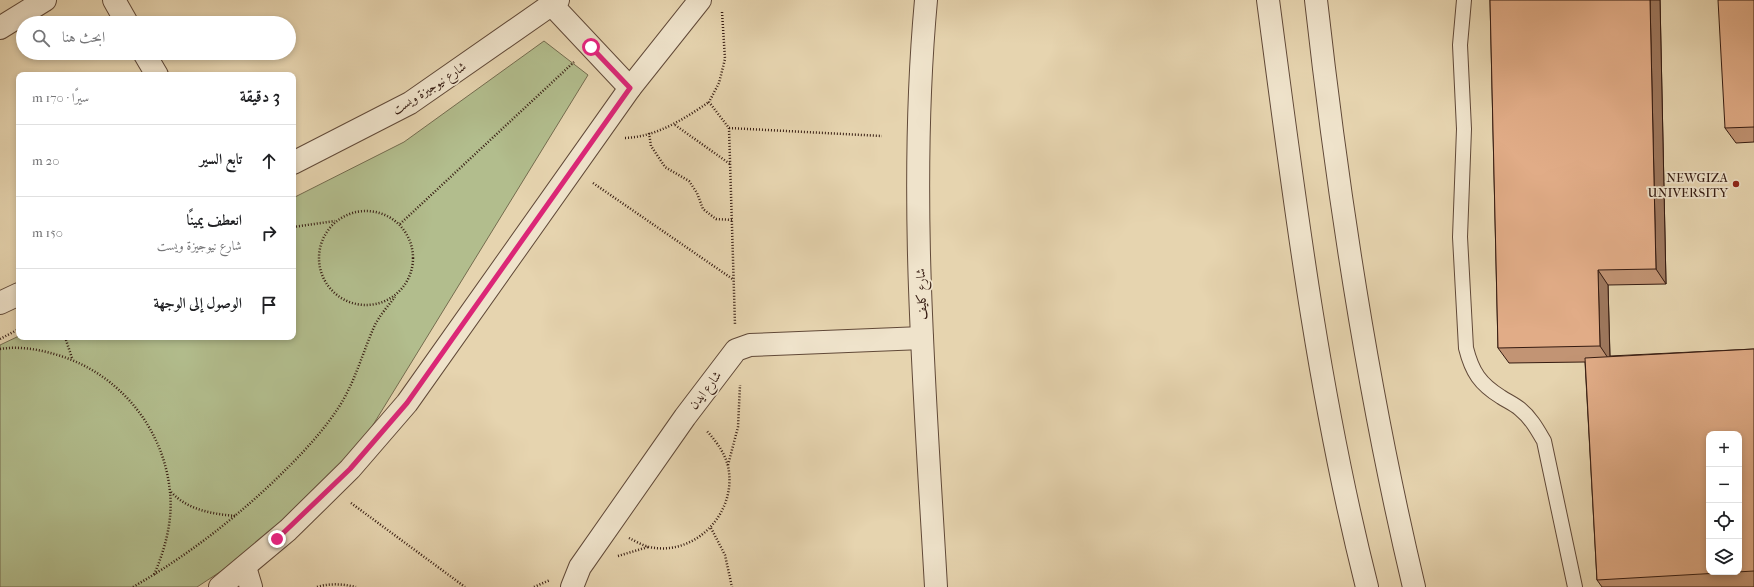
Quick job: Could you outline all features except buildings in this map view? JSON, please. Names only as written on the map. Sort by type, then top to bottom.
[{"type":"street","points":[[19,16],[45,0]]},
{"type":"street","points":[[114,0],[123,16]]},
{"type":"street","points":[[220,587],[248,577],[288,530],[350,469],[407,403],[630,88],[700,0]]},
{"type":"street","name":"شارع كليف","points":[[926,0],[921,57],[917,185],[922,338],[936,587]]},
{"type":"street","points":[[1268,0],[1307,289],[1330,420],[1367,587]]},
{"type":"street","points":[[1316,0],[1334,155],[1354,288],[1378,422],[1414,587]]},
{"type":"street","points":[[555,2],[591,47],[630,88]]},
{"type":"street","name":"شارع نيوجيزة ويست","points":[[296,161],[410,103],[555,2]]},
{"type":"street","points":[[0,28],[16,18]]},
{"type":"street","points":[[148,60],[155,72]]},
{"type":"street","points":[[0,303],[16,295]]},
{"type":"street","points":[[736,350],[756,344],[922,338]]},
{"type":"street","name":"شارع ايدن","points":[[572,587],[580,568],[611,523],[685,417],[736,350]]},
{"type":"lane","points":[[1464,0],[1460,45],[1464,129],[1460,238],[1466,348],[1470,364],[1488,389],[1519,408],[1534,423],[1544,441],[1575,587]]},
{"type":"path","points":[[594,139],[635,138],[675,125],[710,102],[719,83],[725,59],[722,8]]},
{"type":"path","points":[[400,224],[591,47]]},
{"type":"path","points":[[710,102],[729,128],[731,164],[736,350],[740,388],[738,428],[728,466]]},
{"type":"path","points":[[675,125],[731,164]]},
{"type":"path","points":[[729,128],[882,136]]},
{"type":"path","points":[[649,133],[651,146],[665,166],[689,181],[697,193],[703,209],[716,219],[732,220]]},
{"type":"path","points":[[573,169],[734,280]]},
{"type":"path","points":[[133,587],[153,576],[210,537],[236,516],[312,444],[327,424],[353,381],[375,325],[395,297],[406,285],[412,270],[414,254],[410,238],[400,224],[389,216],[375,211],[361,210],[347,214],[335,221],[296,228]]},
{"type":"path","points":[[335,221],[326,233],[320,246],[318,261],[322,275],[329,287],[340,298],[353,304],[368,306],[382,303],[395,297]]},
{"type":"path","points":[[0,339],[16,331]]},
{"type":"path","points":[[66,340],[72,359]]},
{"type":"path","points":[[0,349],[40,350],[72,359],[102,375],[129,398],[150,426],[163,458],[170,492],[168,535],[162,556],[153,576]]},
{"type":"path","points":[[611,523],[628,538],[648,547],[671,548],[693,541],[711,528],[724,510],[730,488],[728,466],[719,445],[705,428],[685,417]]},
{"type":"path","points":[[331,488],[464,587]]},
{"type":"path","points":[[170,492],[179,501],[192,507],[221,515],[236,516]]},
{"type":"path","points":[[711,528],[725,555],[732,587]]},
{"type":"path","points":[[317,587],[323,585],[344,584],[356,587]]},
{"type":"green space","points":[[544,41],[588,75],[325,503],[197,587],[0,587],[0,345],[16,337],[16,340],[296,340],[296,196],[404,142]]},
{"type":"place","name":"NEWGIZA UNIVERSITY","points":[[1736,184]]},
{"type":"route","points":[[277,539],[350,469],[407,403],[630,88],[591,47]]}]
